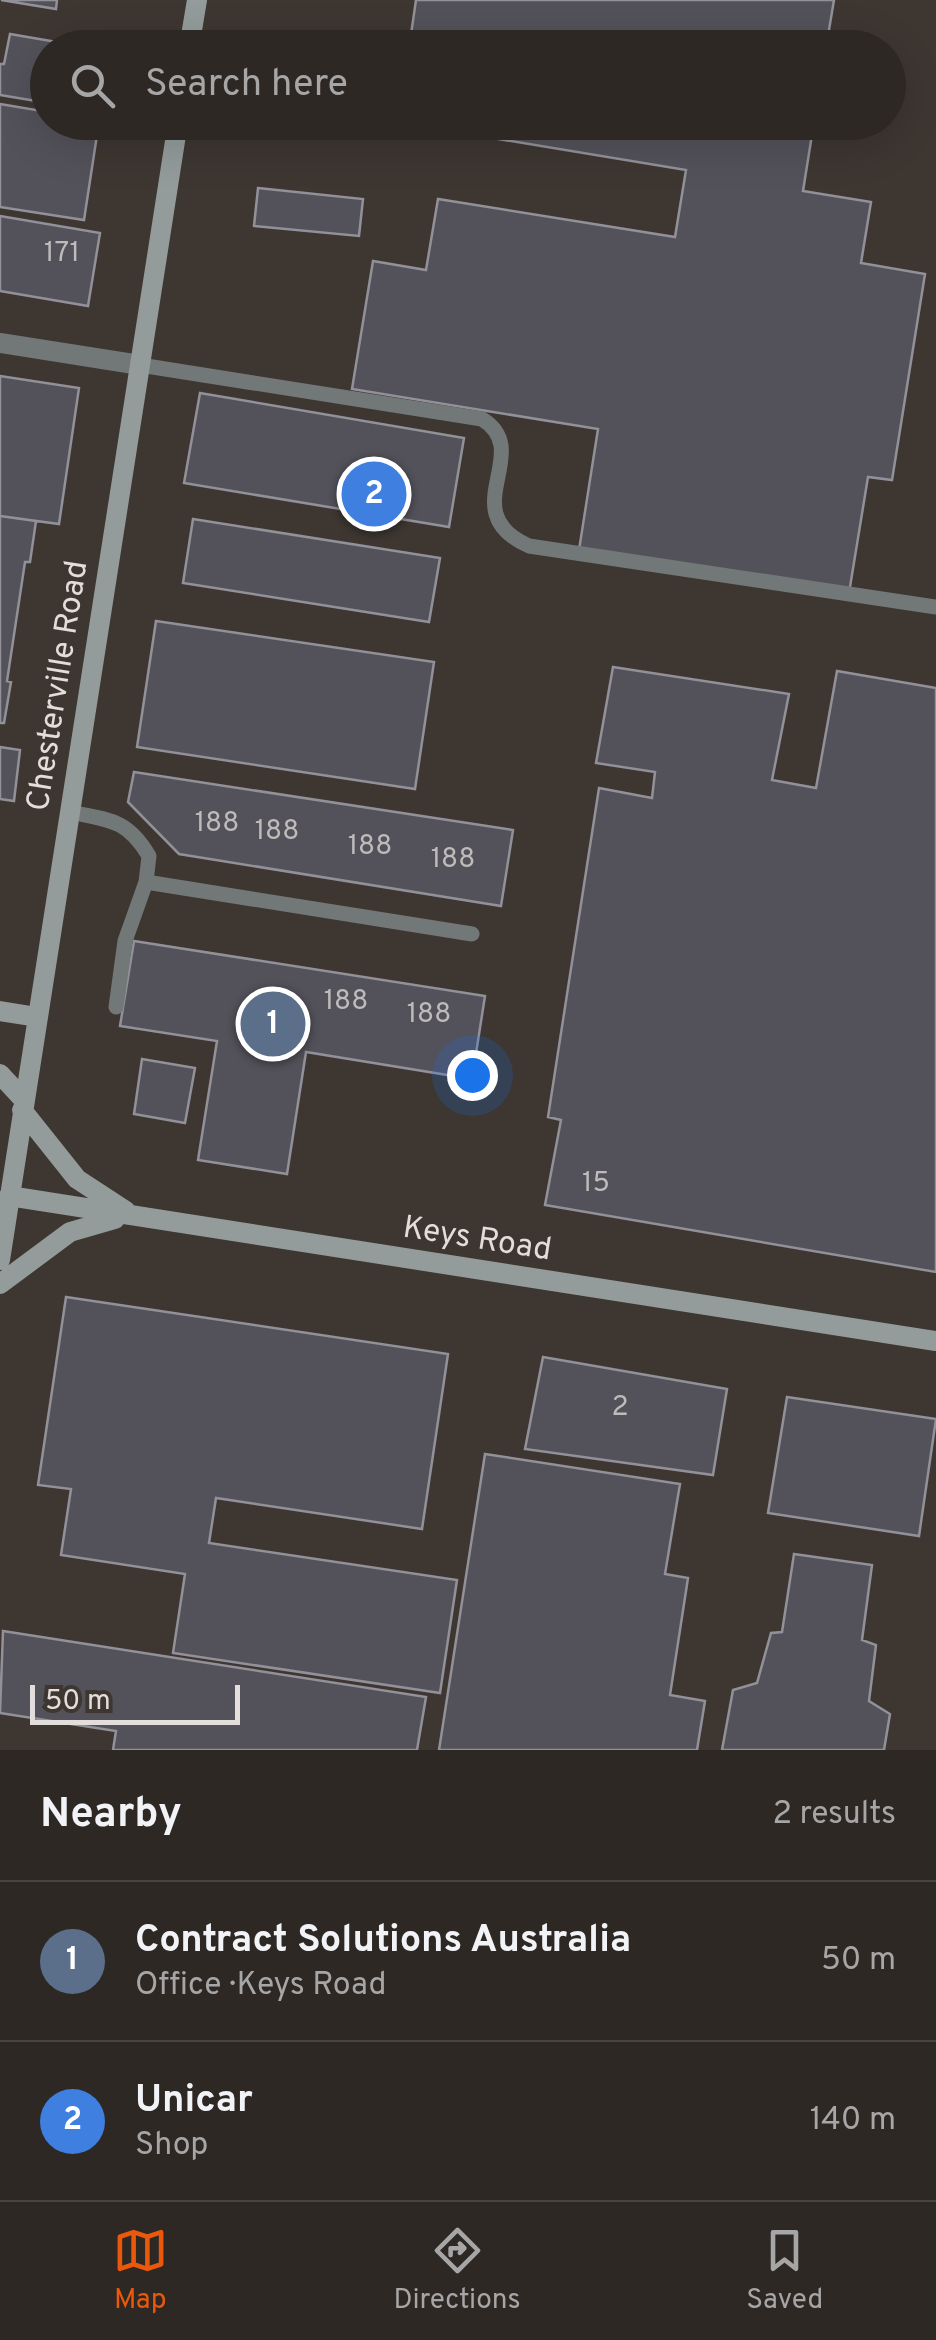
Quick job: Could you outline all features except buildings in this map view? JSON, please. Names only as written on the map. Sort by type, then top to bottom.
[{"type":"main road","points":[[193,30],[197,0]]},
{"type":"main road","name":"Chesterville Road","points":[[0,1260],[175,140]]},
{"type":"main road","points":[[0,1011],[37,1017]]},
{"type":"main road","points":[[0,1074],[77,1179],[131,1215]]},
{"type":"main road","name":"Keys Road","points":[[9,1196],[936,1341]]},
{"type":"main road","points":[[0,1284],[70,1232],[131,1215]]},
{"type":"street","points":[[0,343],[140,365]]},
{"type":"lane","points":[[140,365],[482,419],[494,428],[502,443],[494,513],[498,526],[529,546],[936,607]]},
{"type":"lane","points":[[70,812],[131,829],[150,856],[146,882],[125,941],[116,1007]]},
{"type":"lane","points":[[146,882],[472,934]]},
{"type":"place","name":"Unicar","points":[[374,494]]},
{"type":"place","name":"Contract Solutions Australia","points":[[273,1024]]}]
